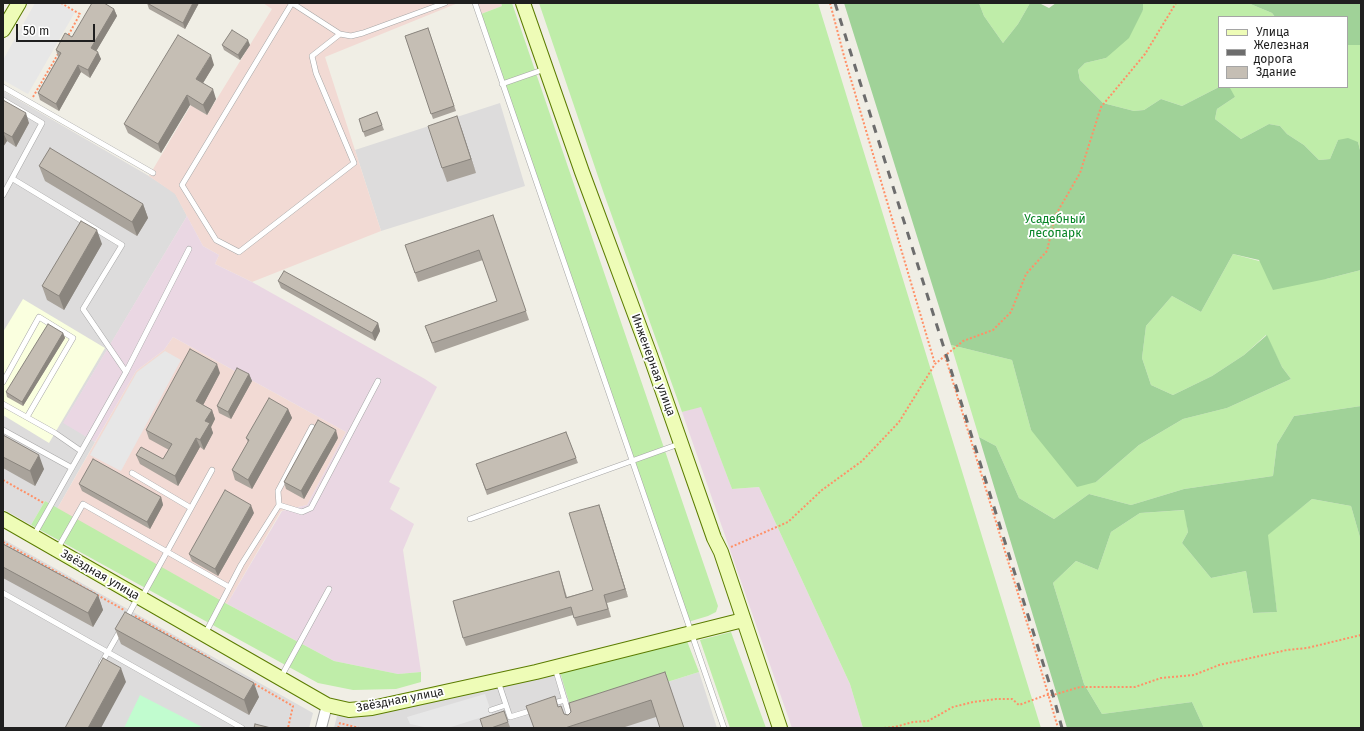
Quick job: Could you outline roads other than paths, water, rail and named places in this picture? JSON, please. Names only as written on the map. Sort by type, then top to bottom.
[{"type":"street","points":[[3,30],[18,3]]},
{"type":"street","name":"Инженерная улица","points":[[523,3],[582,172],[650,355],[680,444],[714,538],[721,552],[780,728]]},
{"type":"street","name":"Звёздная улица","points":[[3,519],[327,705],[348,710],[372,708],[555,667],[743,620]]},
{"type":"street","points":[[321,728],[327,705]]},
{"type":"lane","points":[[340,34],[312,56],[316,73],[354,163],[239,252],[216,240],[182,185],[292,3],[340,34],[351,36],[445,3]]},
{"type":"lane","points":[[475,3],[724,728]]},
{"type":"lane","points":[[502,84],[546,68]]},
{"type":"lane","points":[[3,87],[153,173]]},
{"type":"lane","points":[[3,100],[42,123],[3,195]]},
{"type":"lane","points":[[13,179],[122,245],[83,309],[126,372]]},
{"type":"lane","points":[[33,536],[126,372],[189,248]]},
{"type":"lane","points":[[3,382],[39,318],[73,338],[27,417]]},
{"type":"lane","points":[[278,505],[302,512],[311,508],[378,381]]},
{"type":"lane","points":[[3,404],[55,432],[81,451]]},
{"type":"lane","points":[[205,635],[241,565],[278,505],[278,491],[312,427]]},
{"type":"lane","points":[[3,430],[72,468]]},
{"type":"lane","points":[[470,519],[680,444]]},
{"type":"lane","points":[[100,666],[167,552],[212,470]]},
{"type":"lane","points":[[132,474],[191,508]]},
{"type":"lane","points":[[57,550],[82,504],[229,587]]},
{"type":"lane","points":[[280,678],[329,589]]},
{"type":"lane","points":[[3,593],[242,728]]},
{"type":"lane","points":[[555,667],[573,728]]},
{"type":"lane","points":[[497,680],[510,717],[537,708]]},
{"type":"lane","points":[[544,706],[565,700]]},
{"type":"lane","points":[[491,710],[506,705]]},
{"type":"railway","points":[[835,3],[1053,695],[1062,728]]},
{"type":"park label","name":"Усадебный лесопарк","points":[[1055,227]]}]
